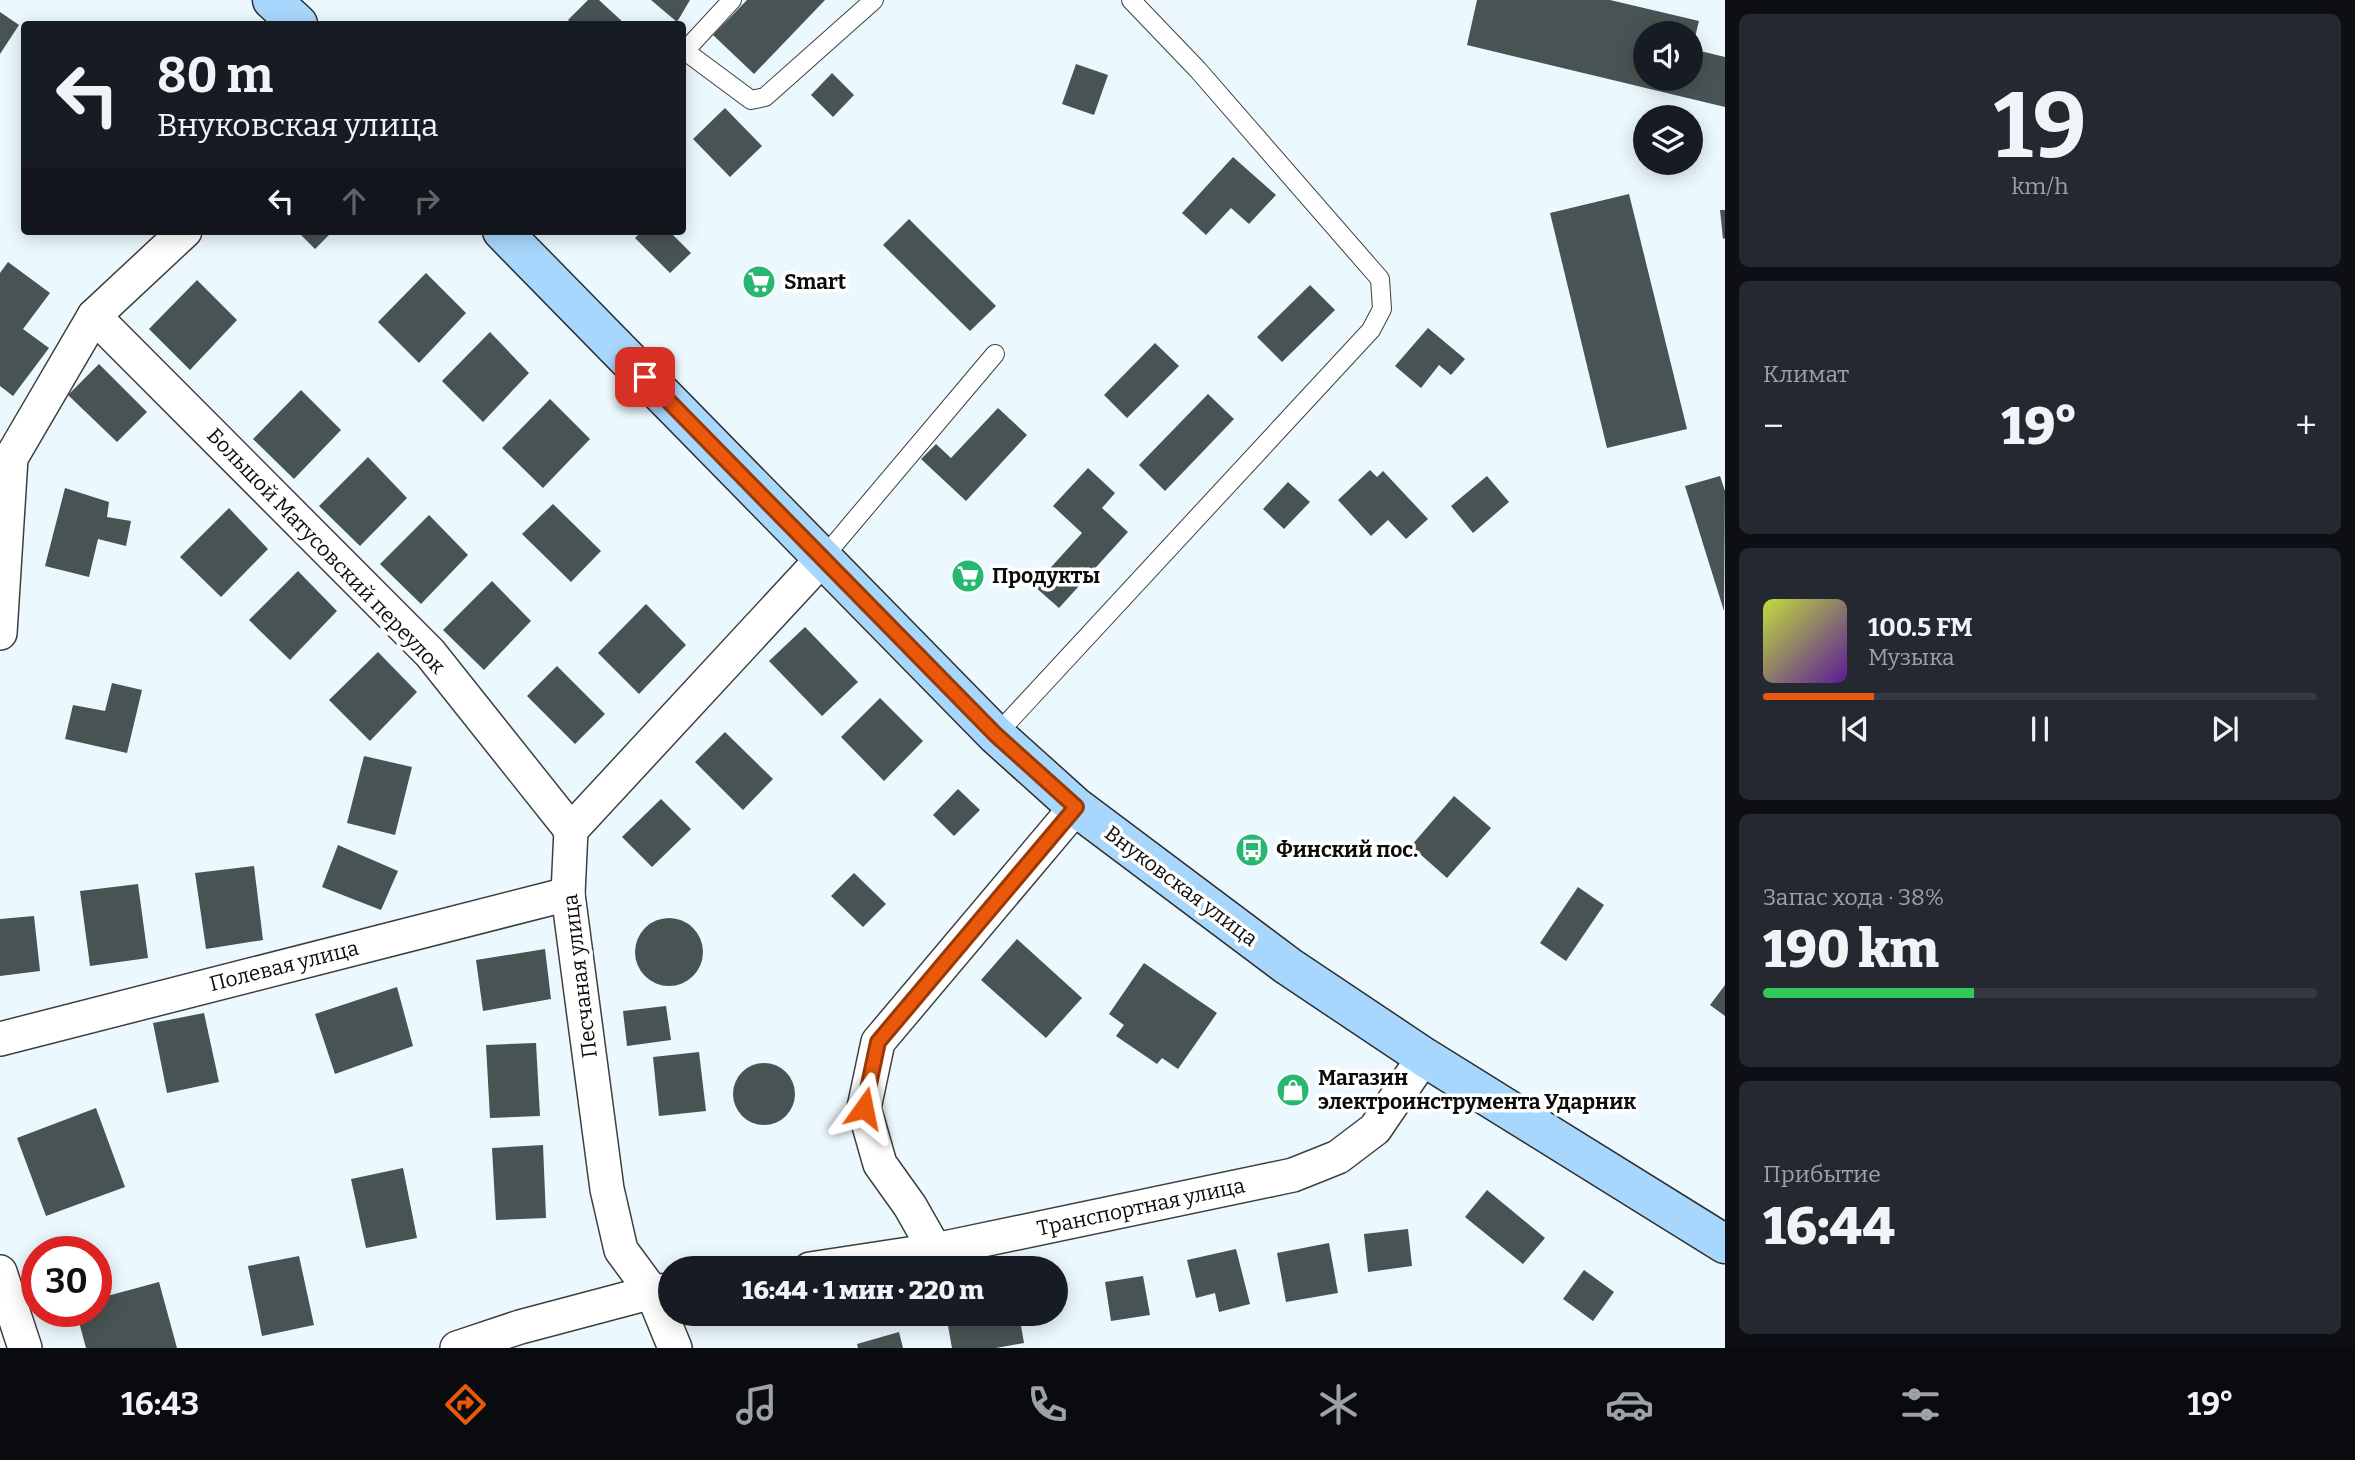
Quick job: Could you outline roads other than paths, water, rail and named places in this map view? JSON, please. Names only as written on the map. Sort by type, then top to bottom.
[{"type":"main road","points":[[272,0],[295,21]]},
{"type":"main road","name":"Внуковская улица","points":[[511,235],[822,559],[996,735],[1076,807],[1288,966],[1424,1057],[1725,1244]]},
{"type":"street","points":[[0,633],[11,458],[94,316],[180,235]]},
{"type":"street","name":"Большой Матусовский переулок","points":[[94,316],[430,653],[571,830]]},
{"type":"street","points":[[571,830],[822,559]]},
{"type":"street","points":[[935,1250],[910,1206],[880,1164],[864,1108],[878,1042],[1076,807]]},
{"type":"street","name":"Песчаная улица","points":[[571,830],[568,894],[607,1189],[621,1250],[658,1288]]},
{"type":"street","name":"Полевая улица","points":[[0,1039],[568,894]]},
{"type":"street","name":"Транспортная улица","points":[[896,1256],[1293,1175],[1338,1157],[1375,1129],[1424,1057]]},
{"type":"street","points":[[0,1272],[24,1348]]},
{"type":"street","points":[[457,1348],[520,1327],[658,1292]]},
{"type":"street","name":"Песчаная улица","points":[[670,1326],[675,1348]]},
{"type":"lane","points":[[686,50],[732,0]]},
{"type":"lane","points":[[686,53],[751,100],[765,97],[874,0]]},
{"type":"lane","points":[[996,735],[1371,330],[1382,309],[1380,279],[1198,70],[1131,0]]},
{"type":"lane","points":[[822,559],[995,354]]},
{"type":"place","name":"Smart","points":[[759,282]]},
{"type":"place","name":"Продукты","points":[[968,576]]},
{"type":"place","name":"Финский пос.","points":[[1252,850]]},
{"type":"place","name":"Магазин электроинструмента Ударник","points":[[1293,1090]]}]
